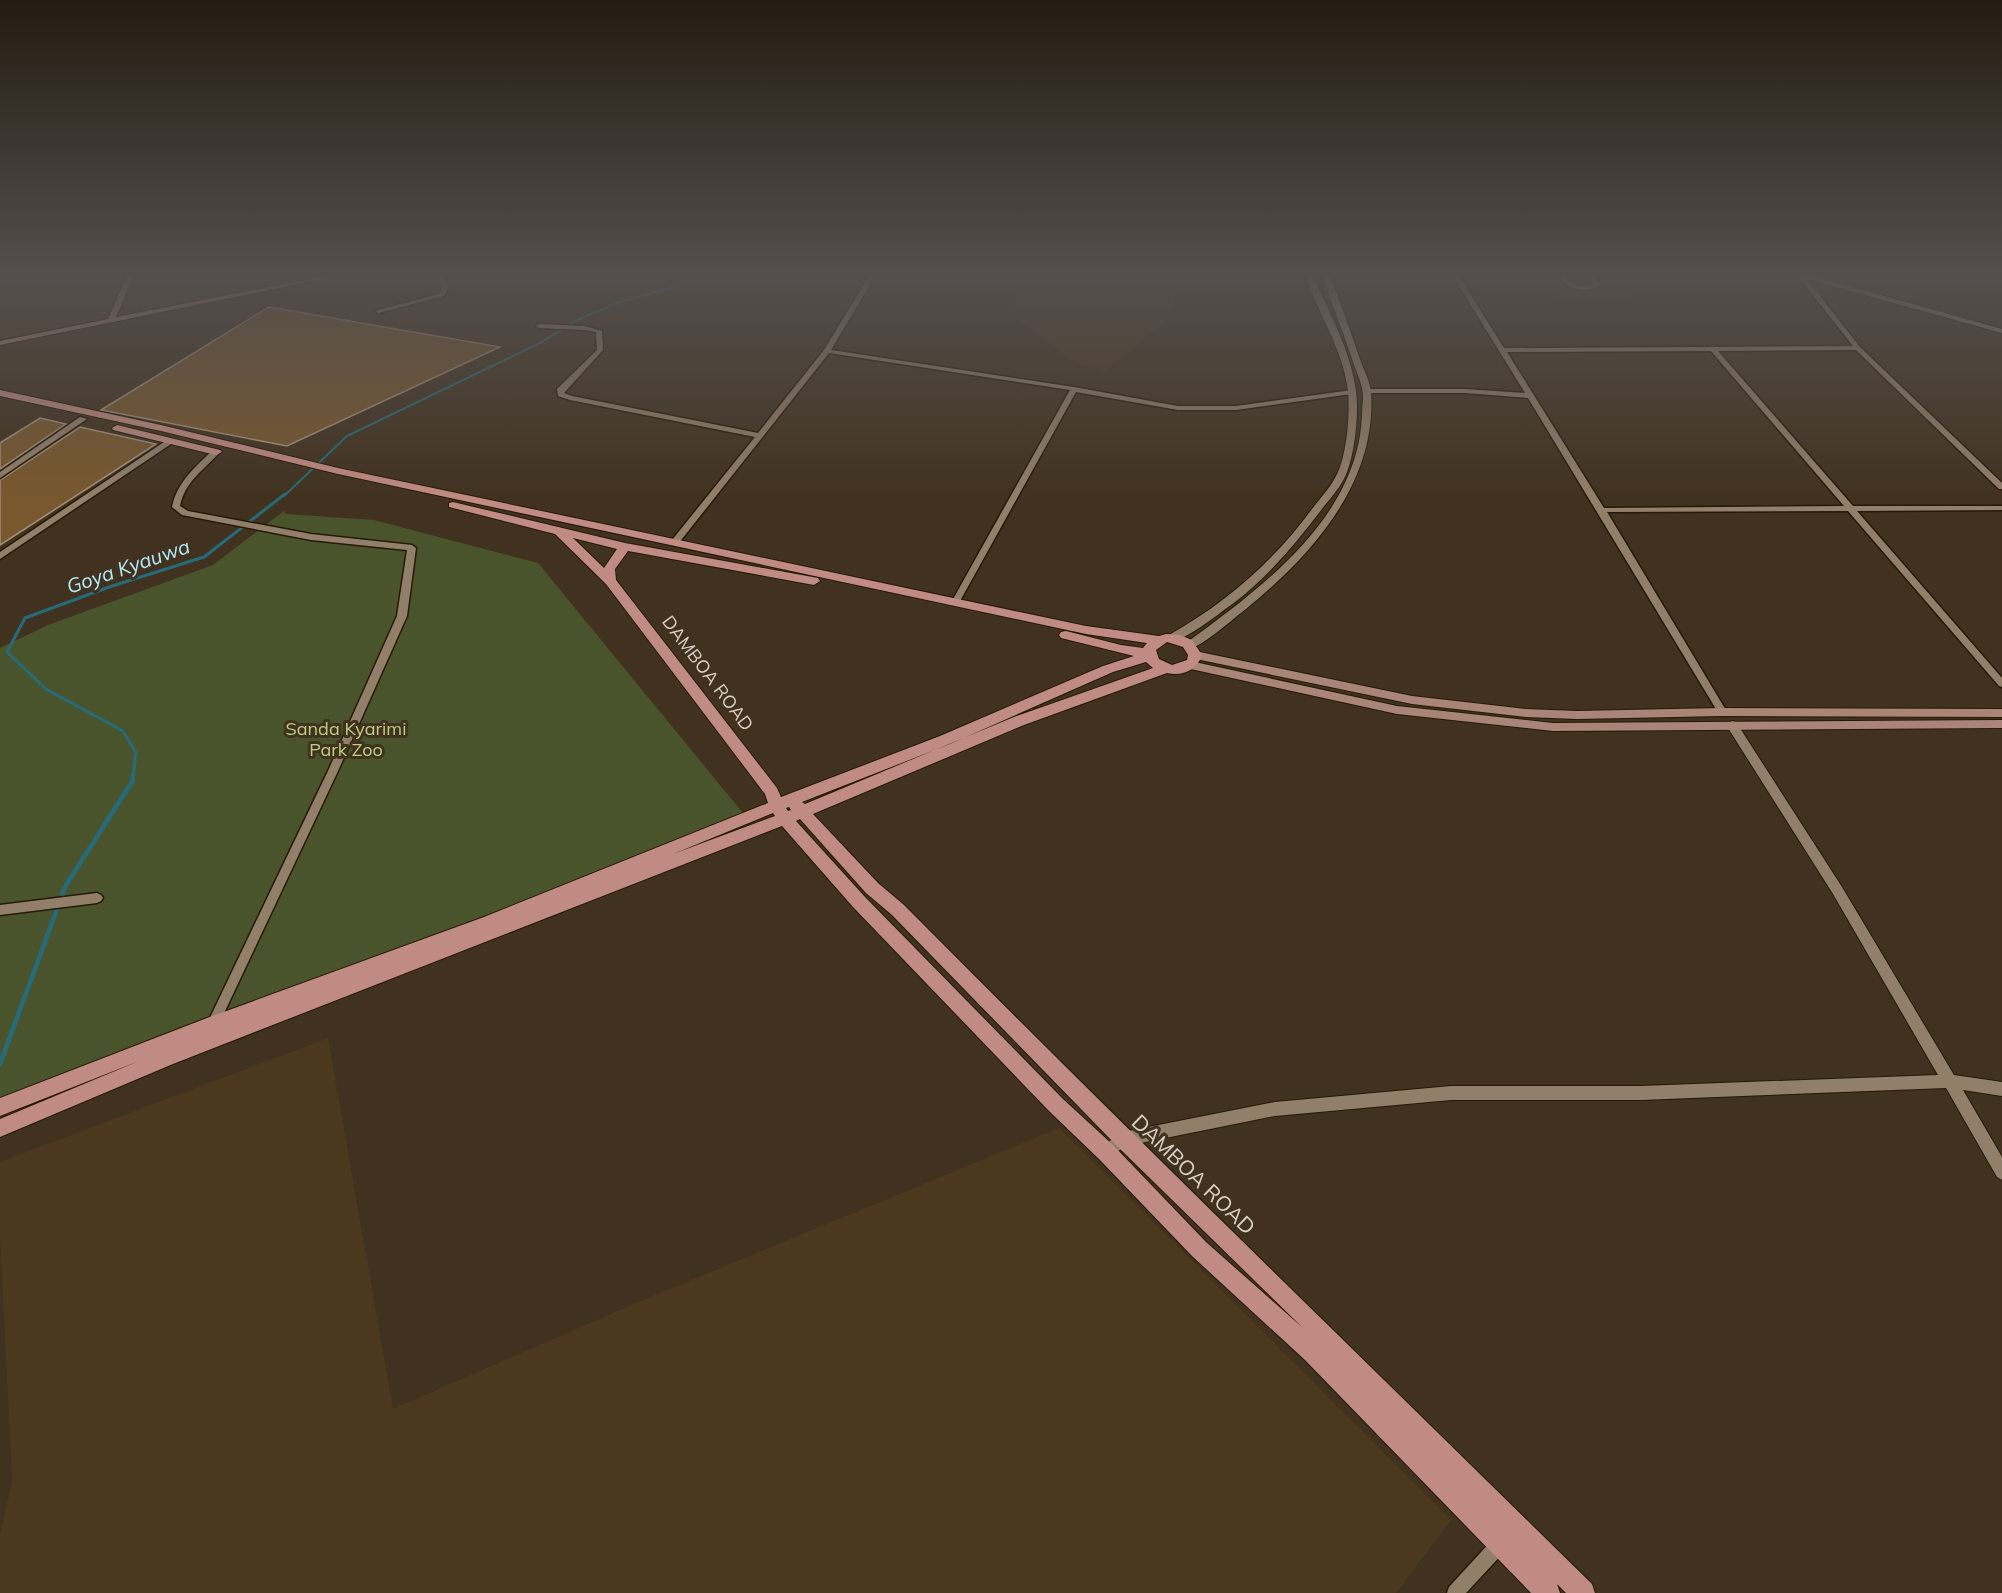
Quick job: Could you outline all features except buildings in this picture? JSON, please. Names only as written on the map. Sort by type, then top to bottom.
[{"type":"main road","points":[[0,393],[161,428],[255,456],[625,547],[918,601],[1043,629],[1148,655],[1152,662],[1165,669]]},
{"type":"main road","points":[[0,401],[216,452],[255,456]]},
{"type":"main road","points":[[333,475],[675,542],[956,600],[1086,630],[1159,640],[1173,638],[1192,655],[1397,710],[1553,727],[2002,724]]},
{"type":"main road","name":"DAMBOA ROAD","points":[[560,532],[610,581],[859,902],[1199,1249],[1313,1352],[1548,1593]]},
{"type":"main road","points":[[610,581],[609,569],[625,547]]},
{"type":"main road","points":[[8,1104],[213,1024],[490,922],[785,806],[1108,669],[1148,655],[1153,643],[1159,640]]},
{"type":"main road","points":[[1103,645],[1112,652],[1113,660],[1108,669]]},
{"type":"main road","points":[[7,1125],[167,1058],[429,958],[659,866],[785,806],[1165,669],[1181,669],[1192,655]]},
{"type":"main road","points":[[1192,655],[1412,700],[1484,709],[1577,715],[1722,712],[2002,713]]},
{"type":"main road","name":"DAMBOA ROAD","points":[[785,806],[897,909],[1123,1139],[1276,1287],[1583,1593]]},
{"type":"street","points":[[600,350],[560,391],[561,394],[570,398],[761,436]]},
{"type":"street","points":[[1173,638],[1200,624],[1248,587],[1307,524],[1343,471],[1349,444],[1352,392],[1341,350]]},
{"type":"street","points":[[1192,655],[1276,580],[1329,519],[1358,467],[1365,440],[1367,391],[1353,350]]},
{"type":"street","points":[[1501,350],[1601,510],[1722,712]]},
{"type":"street","points":[[1715,350],[2002,684]]},
{"type":"street","points":[[1860,350],[2002,487]]},
{"type":"street","points":[[675,542],[827,351],[1074,389],[1162,406],[1236,408],[1352,392]]},
{"type":"street","points":[[956,600],[1074,389]]},
{"type":"street","points":[[1367,391],[1465,391],[1531,396]]},
{"type":"street","points":[[0,476],[83,419]]},
{"type":"street","points":[[0,556],[170,442]]},
{"type":"street","points":[[213,1024],[333,771],[402,616],[412,548],[311,537],[185,513],[176,507],[177,496],[185,481],[216,452]]},
{"type":"street","points":[[1601,510],[2002,508]]},
{"type":"street","points":[[1732,725],[1776,790],[2002,1172]]},
{"type":"street","points":[[0,910],[92,899]]},
{"type":"street","points":[[1106,1152],[1123,1139],[1275,1109],[1451,1093],[1641,1093],[1950,1081],[2002,1089]]},
{"type":"street","points":[[1455,1593],[1500,1544],[1513,1523]]},
{"type":"shaded area","points":[[1059,350],[1131,350],[1105,372],[1077,364]]},
{"type":"shaded area","points":[[328,1038],[393,1409],[643,1300],[1059,1128],[1451,1520],[1396,1593],[0,1593],[0,1535],[12,1481],[0,1235],[0,1162]]},
{"type":"green space","name":"Sanda Kyarimi Park Zoo","points":[[284,511],[285,514],[374,520],[538,563],[747,818],[0,1104],[0,648],[48,625],[213,565]]},
{"type":"waterway","name":"Goya Kyauwa","points":[[284,496],[347,436],[525,350]]},
{"type":"waterway","name":"Goya Kyauwa","points":[[133,776],[136,753],[123,731],[46,689],[7,652],[25,618],[109,587],[204,557],[285,494]]},
{"type":"waterway","name":"Goya Kyauwa","points":[[0,1064],[66,885],[132,782],[133,775]]}]
